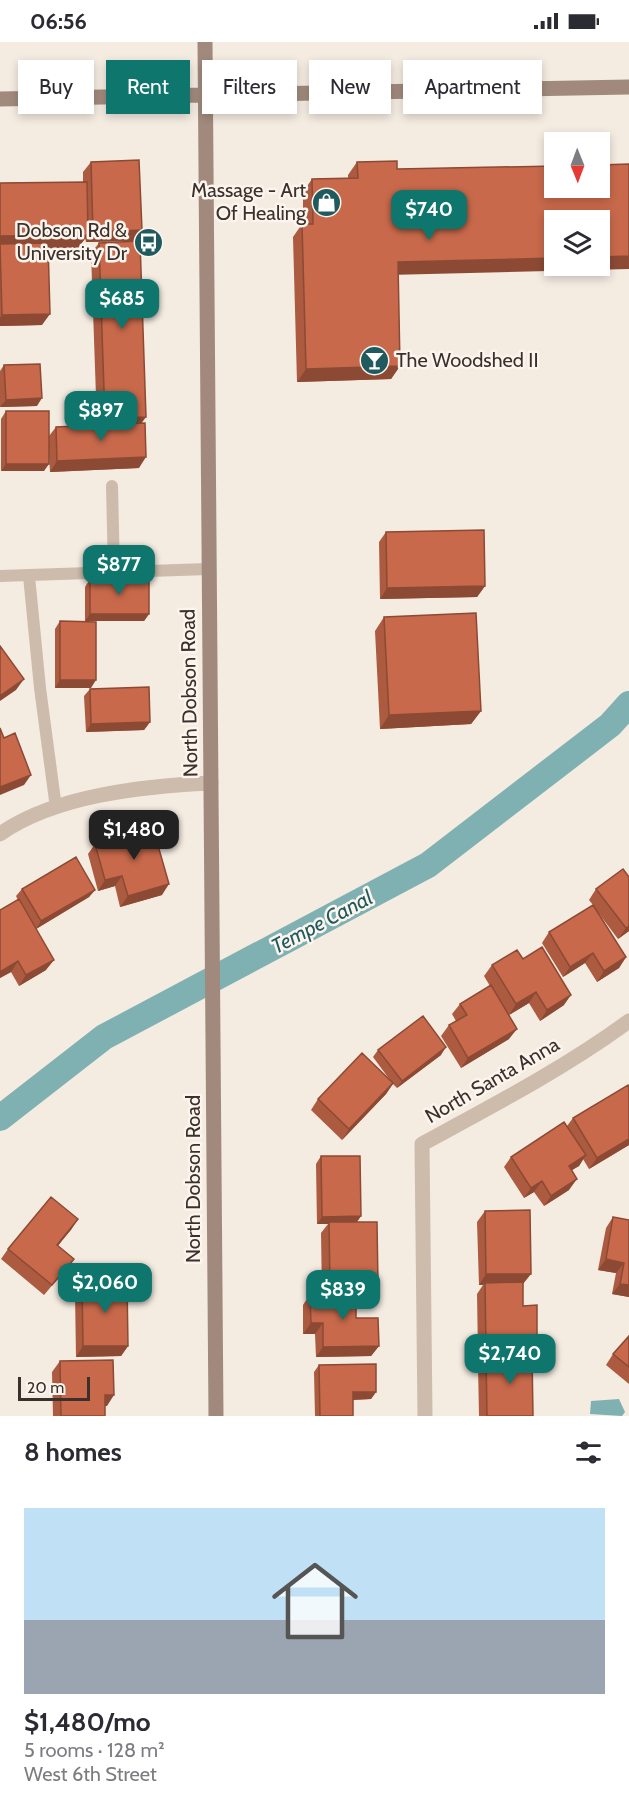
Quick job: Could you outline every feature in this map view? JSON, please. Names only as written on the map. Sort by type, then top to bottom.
[{"type":"main road","name":"North Dobson Road","points":[[205,42],[205,60]]},
{"type":"main road","points":[[297,93],[629,87]]},
{"type":"main road","points":[[0,99],[202,95]]},
{"type":"main road","name":"North Dobson Road","points":[[205,114],[216,1416]]},
{"type":"street","points":[[0,834],[14,824],[56,807],[131,790],[165,785],[211,783]]},
{"type":"street","name":"North Santa Anna","points":[[425,1416],[422,1144],[493,1106],[610,1035],[629,1021]]},
{"type":"lane","points":[[112,486],[114,573]]},
{"type":"lane","points":[[0,576],[208,569]]},
{"type":"lane","points":[[29,576],[40,688],[56,807]]},
{"type":"water","points":[[619,1399],[625,1412],[622,1416],[590,1414],[591,1401]]},
{"type":"building","points":[[139,160],[142,230],[93,232],[91,162]]},
{"type":"building","points":[[397,161],[397,169],[544,166],[544,198],[610,198],[610,165],[629,164],[629,256],[610,257],[610,210],[544,210],[544,258],[398,262],[400,366],[306,369],[302,224],[313,224],[312,179],[358,178],[357,162]]},
{"type":"building","points":[[87,182],[88,235],[0,236],[0,183]]},
{"type":"building","points":[[140,241],[146,417],[105,419],[99,243]]},
{"type":"building","points":[[48,243],[50,314],[2,315],[0,244]]},
{"type":"building","points":[[40,364],[42,398],[6,400],[4,365]]},
{"type":"building","points":[[6,411],[49,411],[49,464],[6,464]]},
{"type":"building","points":[[145,423],[146,457],[57,461],[56,427]]},
{"type":"building","points":[[484,530],[485,586],[387,588],[386,532]]},
{"type":"building","points":[[90,579],[149,579],[149,614],[90,614]]},
{"type":"building","points":[[476,613],[481,711],[389,715],[384,617]]},
{"type":"building","points":[[60,621],[96,622],[96,680],[60,680]]},
{"type":"building","points":[[0,646],[24,679],[0,696]]},
{"type":"building","points":[[149,687],[150,722],[91,724],[90,689]]},
{"type":"building","points":[[0,728],[4,738],[15,733],[31,775],[0,787]]},
{"type":"building","points":[[153,828],[169,884],[128,896],[122,876],[105,880],[95,844]]},
{"type":"building","points":[[76,857],[95,890],[41,921],[22,889]]},
{"type":"building","points":[[623,869],[629,877],[629,926],[626,928],[596,889]]},
{"type":"building","points":[[19,899],[54,960],[26,975],[18,961],[0,972],[0,910]]},
{"type":"building","points":[[593,905],[626,957],[604,971],[593,953],[570,967],[549,932]]},
{"type":"building","points":[[542,947],[571,995],[547,1010],[536,992],[516,1004],[492,965],[517,950],[523,959]]},
{"type":"building","points":[[491,985],[517,1029],[468,1058],[449,1025],[467,1015],[460,1004]]},
{"type":"building","points":[[423,1016],[446,1047],[402,1081],[378,1050]]},
{"type":"building","points":[[362,1053],[393,1083],[349,1129],[318,1099]]},
{"type":"building","points":[[628,1085],[629,1139],[597,1158],[573,1118]]},
{"type":"building","points":[[564,1122],[586,1155],[569,1166],[577,1179],[551,1196],[542,1181],[531,1188],[511,1157]]},
{"type":"building","points":[[321,1156],[360,1156],[361,1216],[322,1217]]},
{"type":"building","points":[[51,1197],[78,1219],[57,1245],[74,1259],[52,1285],[8,1249]]},
{"type":"building","points":[[530,1210],[531,1274],[486,1274],[485,1211]]},
{"type":"building","points":[[613,1217],[629,1220],[629,1285],[620,1284],[624,1263],[606,1259]]},
{"type":"building","points":[[329,1222],[377,1222],[378,1284],[330,1285]]},
{"type":"building","points":[[127,1281],[128,1346],[83,1346],[82,1282]]},
{"type":"building","points":[[523,1282],[523,1306],[537,1305],[537,1343],[486,1344],[485,1283]]},
{"type":"building","points":[[356,1293],[356,1318],[378,1318],[379,1346],[323,1347],[323,1323],[311,1323],[310,1294]]},
{"type":"building","points":[[629,1336],[629,1367],[613,1354]]},
{"type":"building","points":[[532,1354],[533,1416],[487,1416],[486,1355]]},
{"type":"building","points":[[113,1360],[114,1395],[105,1395],[105,1416],[61,1416],[60,1361]]},
{"type":"building","points":[[376,1364],[376,1392],[353,1392],[353,1416],[320,1416],[319,1365]]},
{"type":"waterway","name":"Tempe Canal","points":[[0,1118],[104,1037],[428,865],[610,725],[629,704]]},
{"type":"place","name":"Massage - Art Of Healing","points":[[327,202]]},
{"type":"place","name":"Dobson Rd & University Dr","points":[[148,242]]},
{"type":"place","name":"The Woodshed II","points":[[375,360]]}]
